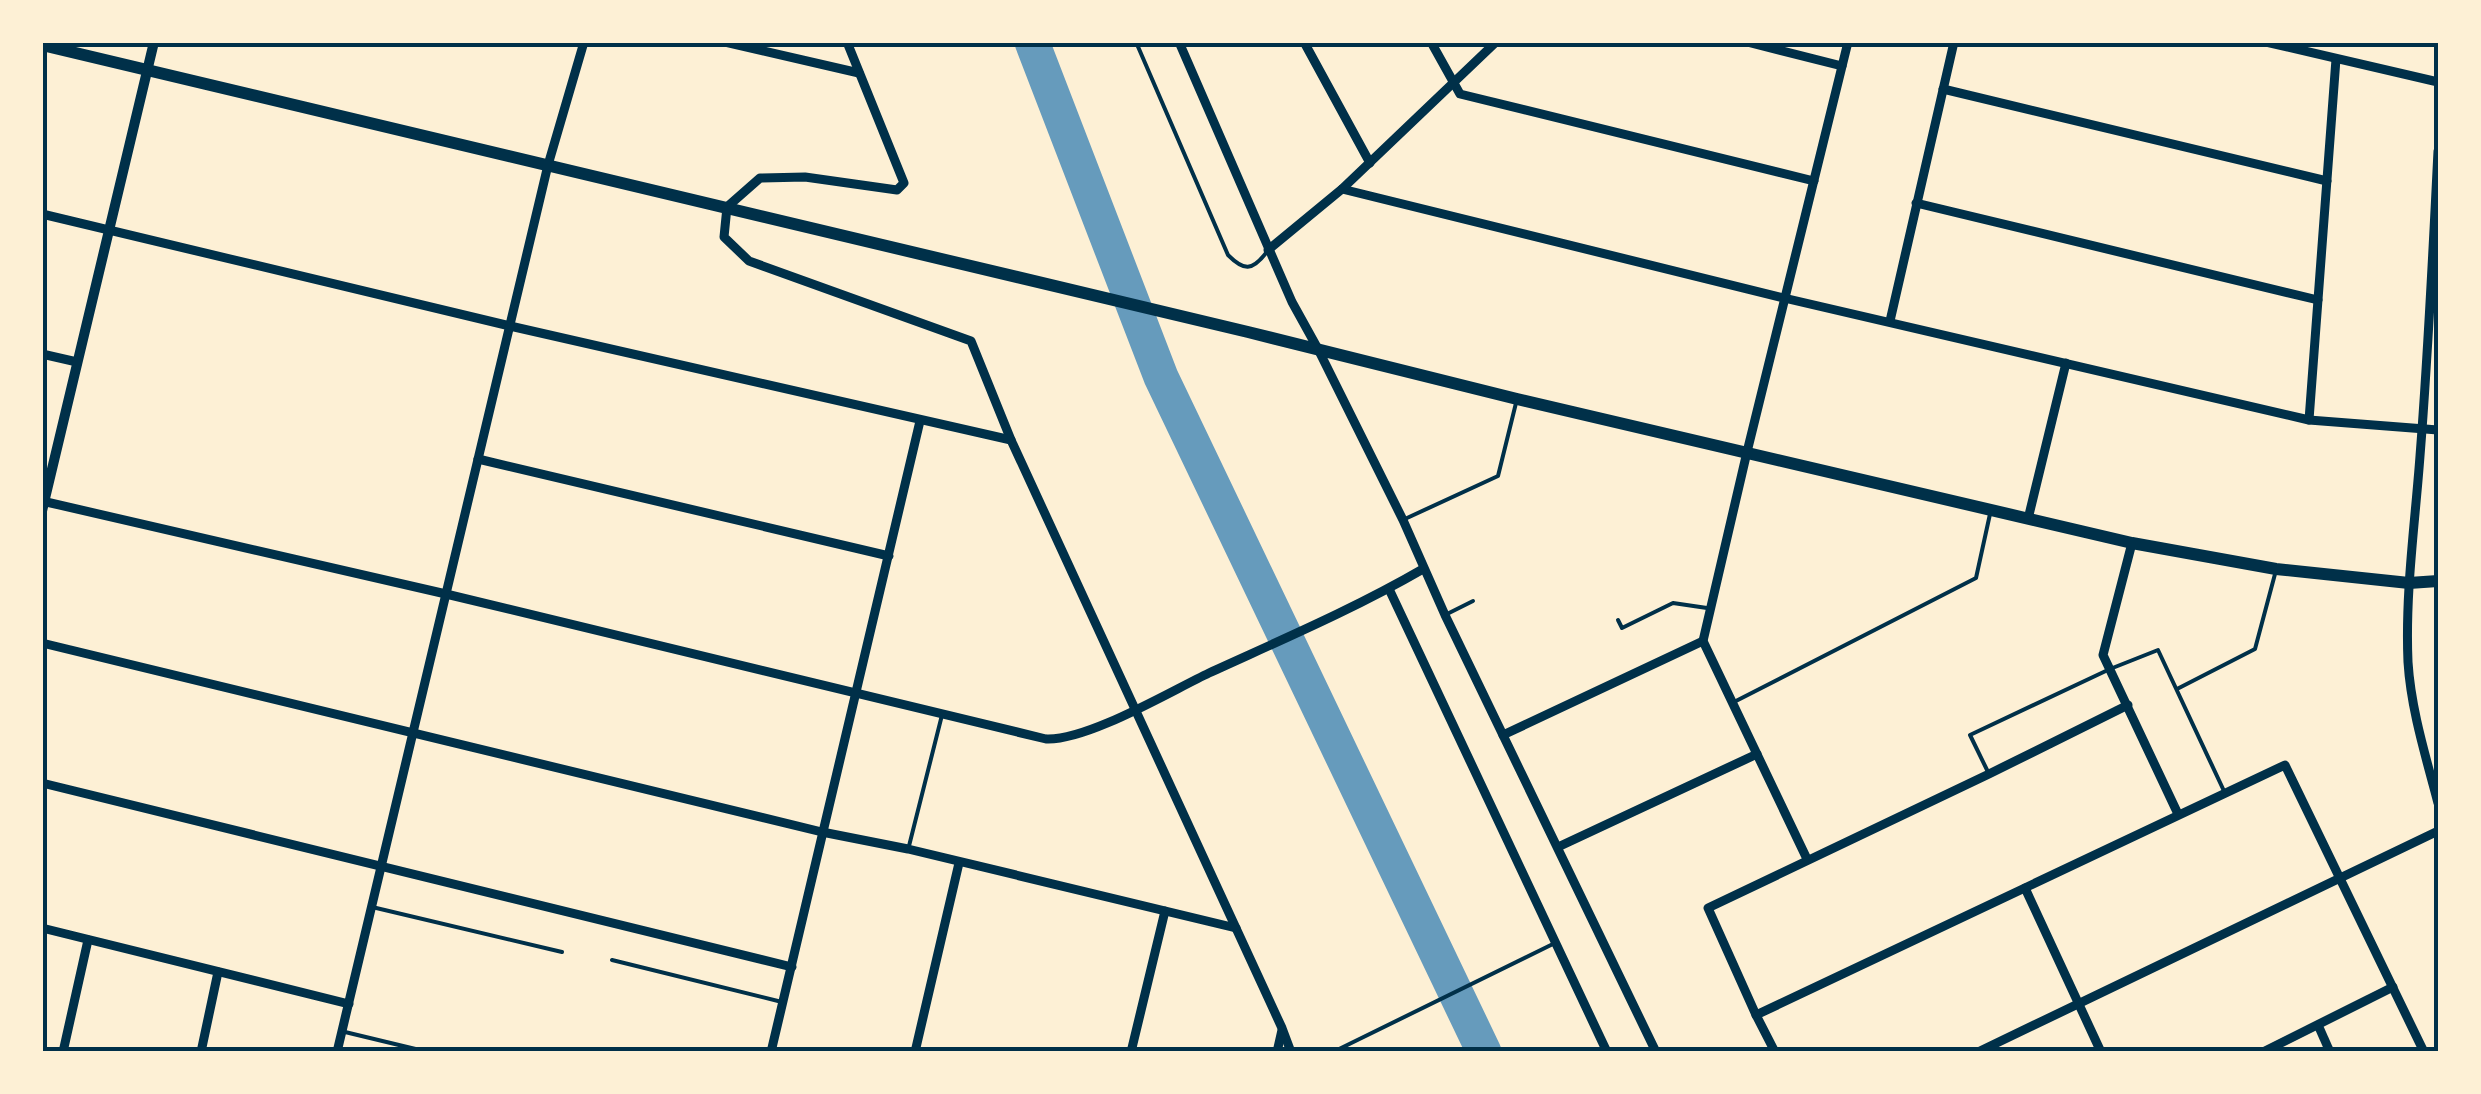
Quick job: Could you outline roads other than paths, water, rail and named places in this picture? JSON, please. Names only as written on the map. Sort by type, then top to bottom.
[{"type":"main road","points":[[42,46],[2132,544],[2276,569],[2409,583],[2438,581]]},
{"type":"street","points":[[154,42],[43,504],[446,594],[1046,740],[1070,738],[1135,710],[1371,598],[1423,569]]},
{"type":"street","points":[[337,1052],[548,165],[584,42]]},
{"type":"street","points":[[725,42],[859,74]]},
{"type":"street","points":[[847,42],[904,183],[896,190],[806,177],[760,178],[727,207],[724,237],[749,261],[971,341],[1011,440],[1290,1052]]},
{"type":"street","points":[[1180,42],[1292,302],[1402,520],[1444,615],[1656,1052]]},
{"type":"street","points":[[1304,42],[1370,163]]},
{"type":"street","points":[[1430,42],[1460,94],[1814,181]]},
{"type":"street","points":[[1268,250],[1342,189],[1496,42]]},
{"type":"street","points":[[1747,42],[1842,66]]},
{"type":"street","points":[[1807,860],[1703,642],[1848,42]]},
{"type":"street","points":[[1890,321],[1954,42]]},
{"type":"street","points":[[2266,42],[2438,82]]},
{"type":"street","points":[[2309,420],[2336,59]]},
{"type":"street","points":[[1944,88],[2327,182]]},
{"type":"street","points":[[2438,151],[2409,583],[2408,664],[2417,721],[2438,803]]},
{"type":"street","points":[[1342,189],[1784,298],[2309,420],[2438,430]]},
{"type":"street","points":[[1916,203],[2318,300]]},
{"type":"street","points":[[42,214],[1011,440]]},
{"type":"street","points":[[42,354],[77,362]]},
{"type":"street","points":[[2028,519],[2066,363]]},
{"type":"street","points":[[771,1052],[920,421]]},
{"type":"street","points":[[478,459],[889,556]]},
{"type":"street","points":[[2132,544],[2103,655],[2178,814]]},
{"type":"street","points":[[1389,589],[1551,945],[1608,1052]]},
{"type":"street","points":[[1504,735],[1703,642]]},
{"type":"street","points":[[42,643],[1236,928]]},
{"type":"street","points":[[1775,1052],[1708,908],[2128,705]]},
{"type":"street","points":[[1558,847],[1757,754]]},
{"type":"street","points":[[1756,1015],[2285,765],[2424,1052]]},
{"type":"street","points":[[42,783],[792,967]]},
{"type":"street","points":[[1978,1052],[2438,832]]},
{"type":"street","points":[[915,1052],[959,863]]},
{"type":"street","points":[[2025,888],[2101,1052]]},
{"type":"street","points":[[1131,1052],[1165,912]]},
{"type":"street","points":[[42,928],[349,1004]]},
{"type":"street","points":[[62,1052],[88,940]]},
{"type":"street","points":[[201,1052],[218,972]]},
{"type":"street","points":[[2263,1052],[2392,987]]},
{"type":"street","points":[[2318,1025],[2330,1052]]},
{"type":"street","points":[[1276,1052],[1282,1028]]},
{"type":"lane","points":[[1136,42],[1228,254],[1246,267],[1258,264],[1268,250]]},
{"type":"lane","points":[[1402,520],[1498,476],[1517,399]]},
{"type":"lane","points":[[1732,702],[1976,578],[1991,510]]},
{"type":"lane","points":[[2176,689],[2255,649],[2276,569]]},
{"type":"lane","points":[[1444,615],[1473,601]]},
{"type":"lane","points":[[1618,620],[1622,628],[1672,603],[1710,608]]},
{"type":"lane","points":[[1989,774],[1970,735],[2158,650],[2225,793]]},
{"type":"lane","points":[[908,850],[942,715]]},
{"type":"lane","points":[[372,907],[562,952]]},
{"type":"lane","points":[[1333,1052],[1551,945]]},
{"type":"lane","points":[[612,960],[783,1002]]},
{"type":"lane","points":[[342,1032],[428,1052]]},
{"type":"waterway","points":[[1032,42],[1161,377],[1484,1052]]}]
